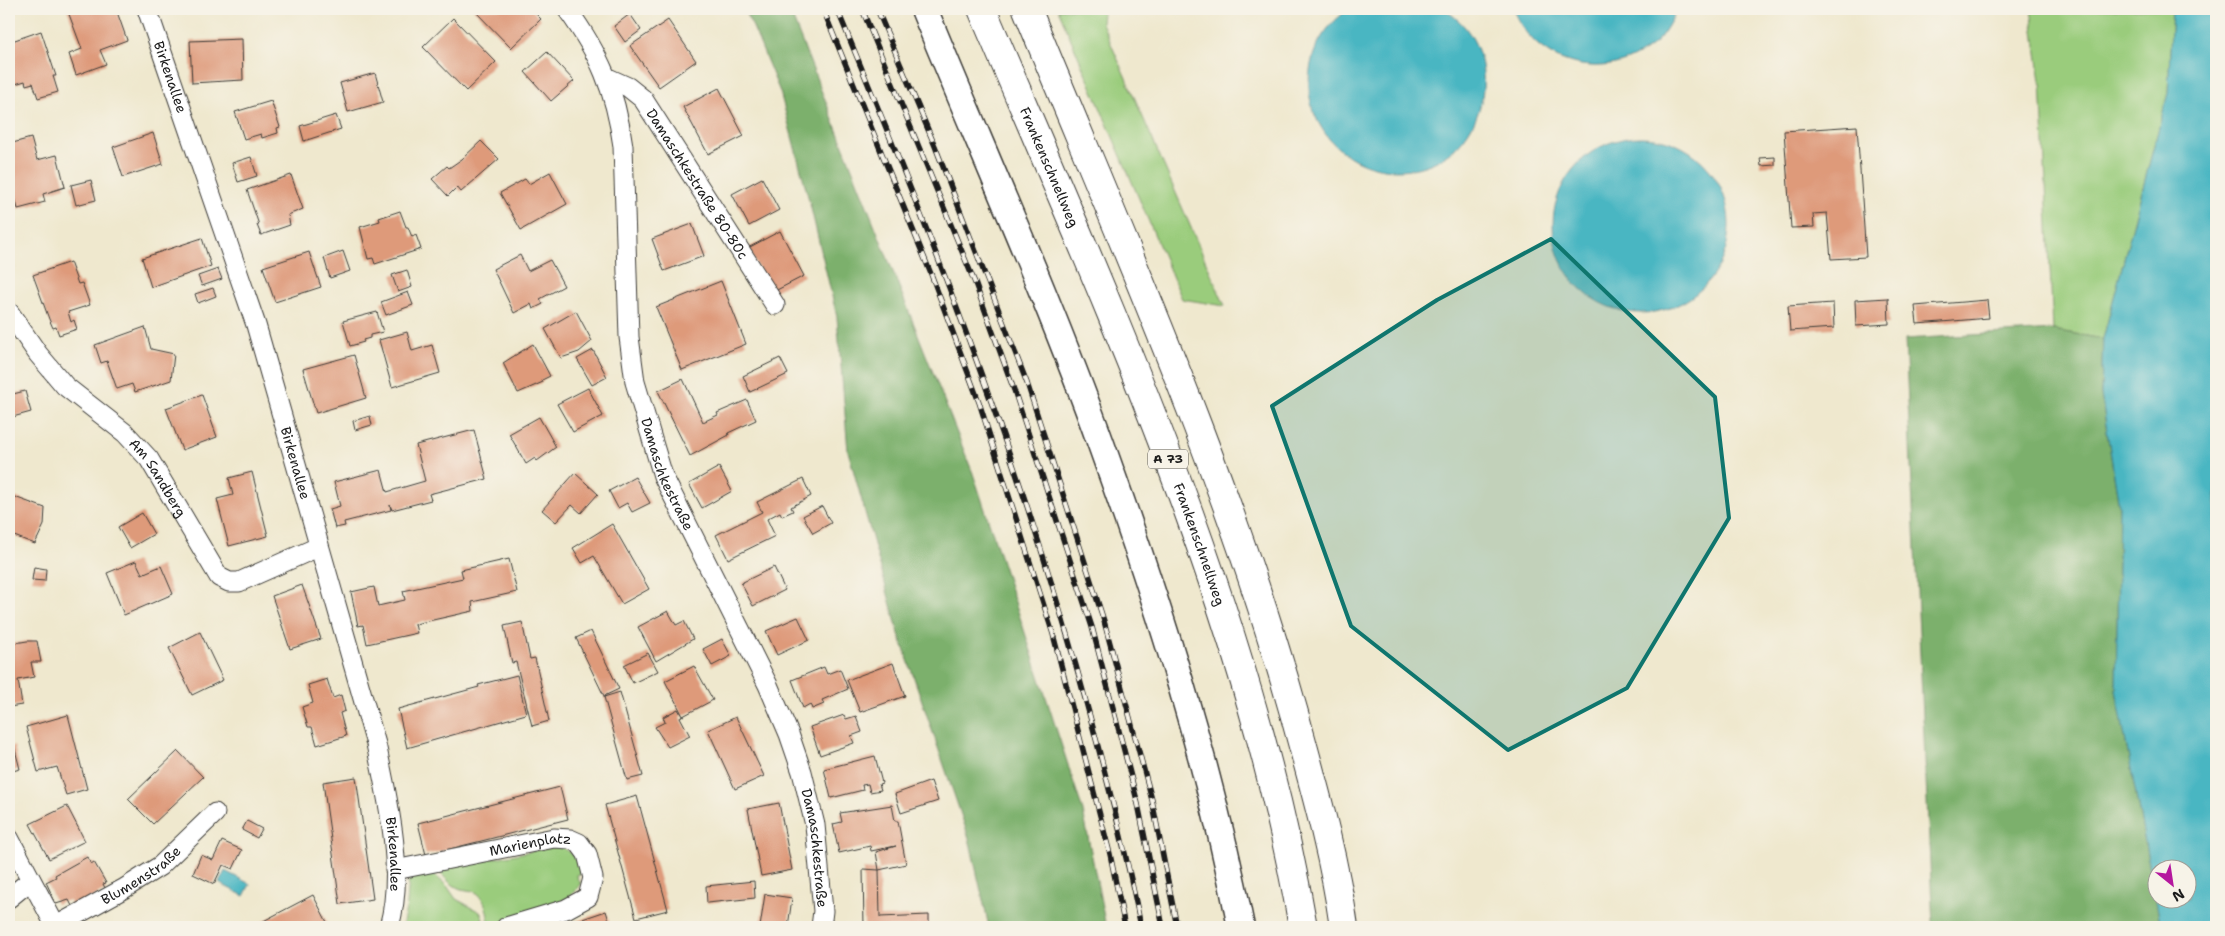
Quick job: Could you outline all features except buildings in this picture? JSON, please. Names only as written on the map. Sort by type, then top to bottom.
[{"type":"highway","name":"Frankenschnellweg","points":[[982,9],[1102,292],[1193,523],[1230,635],[1276,798],[1302,927]]},
{"type":"highway","name":"A 73","points":[[1026,9],[1206,444],[1277,653],[1314,787],[1344,927]]},
{"type":"main road","points":[[924,9],[1056,326],[1101,443],[1177,669],[1230,870],[1241,927]]},
{"type":"street","name":"Birkenallee","points":[[146,9],[256,325],[318,547],[376,744],[391,811],[395,870],[389,927]]},
{"type":"street","name":"Damaschkestraße","points":[[567,9],[584,33],[608,78],[619,115],[624,146],[629,337],[635,382],[663,476],[768,685],[789,734],[802,772],[815,825],[822,911],[821,927]]},
{"type":"street","name":"Damaschkestraße 80-80c","points":[[608,78],[628,87],[643,99],[775,305]]},
{"type":"street","name":"Am Sandberg","points":[[9,312],[38,354],[65,386],[125,433],[149,459],[218,577],[229,582],[239,582],[318,547]]},
{"type":"street","name":"Blumenstraße","points":[[9,838],[56,926],[125,888],[160,866],[215,813]]},
{"type":"street","name":"Marienplatz","points":[[395,870],[554,838],[570,839],[579,843],[587,854],[593,878],[588,897],[566,909],[506,927]]},
{"type":"street","points":[[9,898],[31,880]]},
{"type":"highlighted area","points":[[1551,239],[1715,397],[1729,518],[1627,688],[1508,750],[1351,626],[1272,406],[1437,300]]},
{"type":"green space","points":[[743,9],[789,9],[974,476],[1083,811],[1106,927],[989,927],[969,838],[899,634],[848,451],[837,317],[809,200],[780,92],[753,27]]},
{"type":"green space","points":[[1058,9],[1107,9],[1103,12],[1102,23],[1225,306],[1182,299]]},
{"type":"green space","points":[[2031,9],[2172,9],[2168,93],[2103,339],[2053,330],[2041,82]]},
{"type":"green space","points":[[2053,330],[2103,339],[2101,394],[2119,506],[2116,690],[2148,859],[2148,908],[2157,908],[2161,927],[1933,927],[1905,339]]},
{"type":"green space","points":[[559,846],[574,856],[582,873],[577,875],[578,881],[581,882],[575,891],[566,899],[541,911],[489,926],[486,906],[481,897],[473,891],[461,889],[454,885],[436,869]]},
{"type":"green space","points":[[429,870],[447,886],[456,899],[480,912],[483,918],[482,927],[402,927],[407,904],[409,876]]},
{"type":"water","points":[[1349,9],[1444,9],[1464,26],[1474,41],[1480,58],[1483,76],[1482,94],[1471,128],[1461,143],[1447,155],[1433,163],[1418,168],[1386,169],[1370,166],[1355,160],[1330,140],[1315,116],[1311,103],[1309,76],[1318,43],[1331,25]]},
{"type":"water","points":[[1513,9],[1677,9],[1660,38],[1645,51],[1626,61],[1607,65],[1587,66],[1568,62],[1551,54],[1535,42],[1522,27]]},
{"type":"water","points":[[2172,9],[2216,9],[2216,927],[2161,927],[2157,908],[2198,908],[2198,858],[2148,859],[2116,690],[2119,506],[2101,394],[2103,339],[2168,93]]},
{"type":"water","points":[[1641,137],[1675,144],[1697,157],[1709,169],[1722,191],[1729,225],[1722,259],[1709,281],[1697,293],[1675,306],[1641,313],[1607,306],[1585,293],[1573,281],[1560,259],[1553,225],[1560,191],[1573,169],[1585,157],[1607,144]]},
{"type":"water","points":[[225,871],[250,884],[244,896],[219,883]]},
{"type":"railway","points":[[823,9],[931,274],[979,402],[1053,634],[1110,854],[1125,927]]},
{"type":"railway","points":[[837,9],[944,273],[1009,451],[1039,541],[1099,749],[1125,851],[1141,927]]},
{"type":"railway","points":[[862,9],[975,283],[1014,390],[1092,627],[1138,804],[1163,927]]},
{"type":"railway","points":[[877,9],[935,146],[1027,383],[1104,621],[1152,800],[1177,927]]}]
